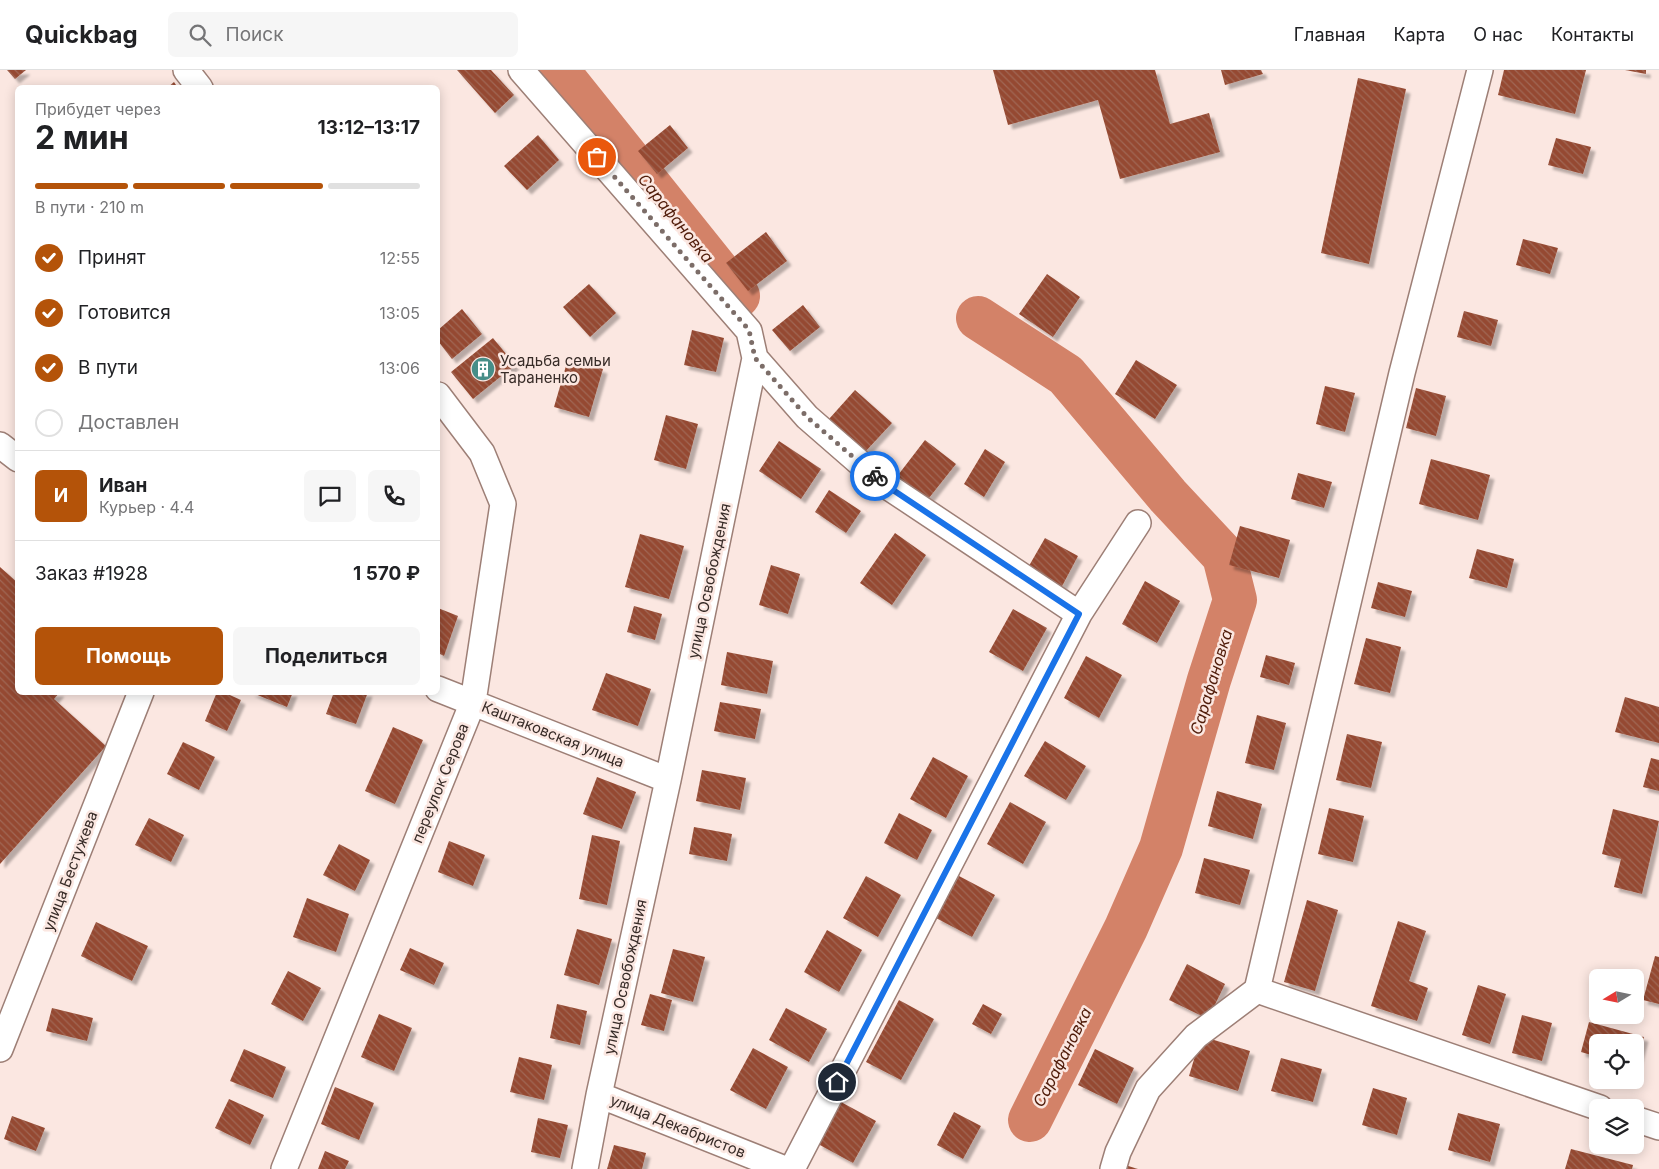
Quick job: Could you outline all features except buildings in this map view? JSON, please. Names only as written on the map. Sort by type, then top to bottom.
[{"type":"street","points":[[186,70],[198,85]]},
{"type":"street","name":"улица Освобождения","points":[[521,70],[749,330],[755,358],[585,1169]]},
{"type":"street","points":[[1112,1169],[1118,1152],[1148,1089],[1196,1036],[1257,990],[1402,373],[1480,70]]},
{"type":"street","points":[[755,358],[807,417],[884,484],[1079,614]]},
{"type":"street","name":"переулок Серова","points":[[284,1169],[472,702],[503,504],[482,453],[440,398]]},
{"type":"street","points":[[0,445],[15,458]]},
{"type":"street","points":[[792,1169],[1079,614],[1138,523]]},
{"type":"street","name":"Каштаковская улица","points":[[440,690],[668,780]]},
{"type":"street","name":"улица Бестужева","points":[[0,1049],[139,695]]},
{"type":"street","points":[[1257,990],[1589,1104]]},
{"type":"street","name":"улица Декабристов","points":[[599,1095],[785,1169]]},
{"type":"street","points":[[1644,1122],[1659,1128]]},
{"type":"waterway","name":"Сарафановка","points":[[557,70],[738,296]]},
{"type":"waterway","name":"Сарафановка","points":[[978,318],[1066,375],[1168,496],[1224,556],[1235,600],[1209,680],[1161,848],[1126,928],[1030,1120]]},
{"type":"way so far","points":[[597,157],[749,330],[755,358],[807,417],[875,476]]},
{"type":"place","name":"Усадьба семьи Тараненко","points":[[483,369]]},
{"type":"route","points":[[837,1082],[1079,614],[884,484],[875,476]]}]
